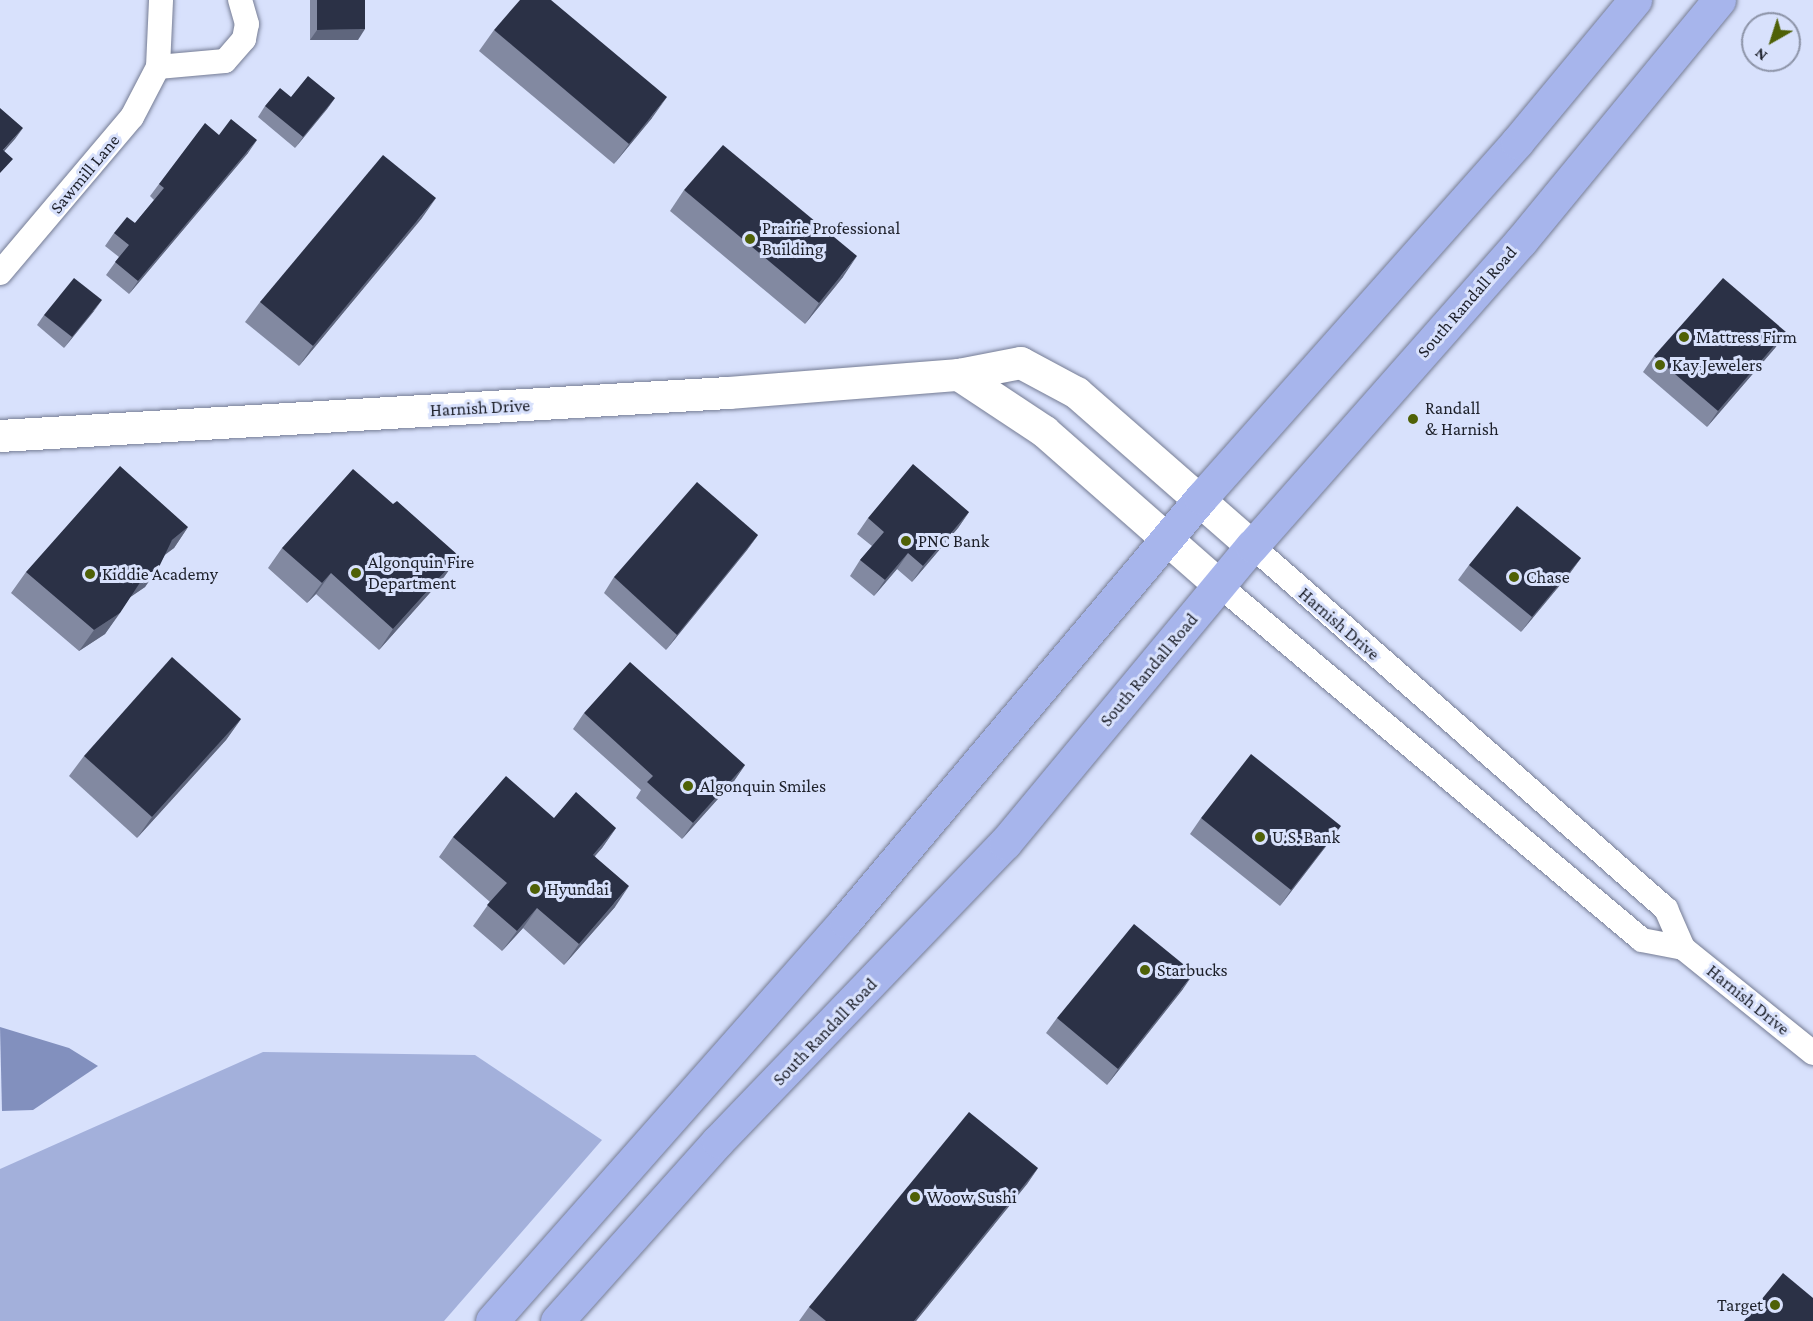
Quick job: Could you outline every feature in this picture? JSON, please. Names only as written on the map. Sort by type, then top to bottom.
[{"type":"main road","points":[[492,1321],[852,913],[1201,498],[1517,142],[1635,0]]},
{"type":"main road","name":"South Randall Road","points":[[557,1321],[718,1142],[1005,843],[1252,546],[1521,241],[1719,0]]},
{"type":"street","name":"Sawmill Lane","points":[[0,273],[126,126],[158,67],[161,0]]},
{"type":"street","points":[[158,67],[211,66],[231,56],[247,24],[240,0]]},
{"type":"street","name":"Harnish Drive","points":[[0,436],[959,375],[1021,363],[1048,374],[1077,393],[1201,498],[1252,546],[1665,909],[1683,948],[1813,1053]]},
{"type":"street","name":"Harnish Drive","points":[[959,375],[1045,432],[1165,540],[1642,940],[1683,948]]},
{"type":"shaded area","points":[[0,1027],[69,1048],[98,1066],[33,1110],[2,1111]]},
{"type":"shaded area","points":[[263,1052],[475,1055],[602,1140],[444,1321],[0,1321],[0,1169]]},
{"type":"building","points":[[317,0],[365,0],[365,29],[317,30]]},
{"type":"building","points":[[520,0],[551,0],[667,97],[629,144],[494,30]]},
{"type":"building","points":[[308,76],[335,98],[303,137],[265,106],[280,88],[291,97]]},
{"type":"building","points":[[0,108],[23,128],[3,150],[13,159],[0,173]]},
{"type":"building","points":[[231,119],[257,140],[138,281],[115,262],[129,245],[114,233],[127,217],[135,223],[164,188],[159,184],[205,123],[219,135]]},
{"type":"building","points":[[723,145],[857,256],[819,303],[684,190]]},
{"type":"building","points":[[383,155],[436,198],[313,346],[260,302]]},
{"type":"building","points":[[74,278],[102,300],[72,337],[44,315]]},
{"type":"building","points":[[1723,278],[1786,332],[1718,411],[1654,356]]},
{"type":"building","name":"PNC Bank","points":[[913,464],[969,512],[923,566],[908,553],[885,580],[860,560],[884,532],[868,518]]},
{"type":"building","name":"Kiddie Academy","points":[[120,466],[188,527],[172,540],[159,567],[143,578],[120,613],[94,630],[26,572]]},
{"type":"building","name":"Algonquin Fire Department","points":[[353,469],[393,504],[397,501],[459,556],[393,629],[331,573],[322,583],[282,548]]},
{"type":"building","points":[[697,482],[758,535],[677,635],[614,577]]},
{"type":"building","name":"Chase","points":[[1517,506],[1581,558],[1532,617],[1469,565]]},
{"type":"building","points":[[172,657],[241,719],[152,817],[84,756]]},
{"type":"building","points":[[630,662],[745,765],[693,823],[647,782],[653,776],[584,713]]},
{"type":"building","name":"U.S. Bank","points":[[1251,754],[1341,826],[1291,890],[1201,818]]},
{"type":"building","name":"Hyundai","points":[[506,776],[554,818],[576,792],[616,828],[593,855],[629,886],[579,944],[537,908],[517,931],[487,905],[507,883],[453,837]]},
{"type":"building","points":[[1134,924],[1194,973],[1118,1069],[1057,1018]]},
{"type":"building","points":[[969,1112],[1038,1168],[914,1321],[826,1321],[809,1307]]},
{"type":"building","points":[[1783,1273],[1813,1298],[1813,1321],[1744,1321]]},
{"type":"place","name":"Prairie Professional Building","points":[[750,239]]},
{"type":"place","name":"Mattress Firm","points":[[1684,337]]},
{"type":"place","name":"Kay Jewelers","points":[[1660,365]]},
{"type":"place","name":"Randall & Harnish","points":[[1413,419]]},
{"type":"place","name":"PNC Bank","points":[[906,541]]},
{"type":"place","name":"Algonquin Fire Department","points":[[356,573]]},
{"type":"place","name":"Kiddie Academy","points":[[90,574]]},
{"type":"place","name":"Chase","points":[[1514,577]]},
{"type":"place","name":"Algonquin Smiles","points":[[688,786]]},
{"type":"place","name":"U.S. Bank","points":[[1260,837]]},
{"type":"place","name":"Hyundai","points":[[535,889]]},
{"type":"place","name":"Starbucks","points":[[1145,970]]},
{"type":"place","name":"Woow Sushi","points":[[915,1197]]},
{"type":"place","name":"Target","points":[[1775,1305]]}]
